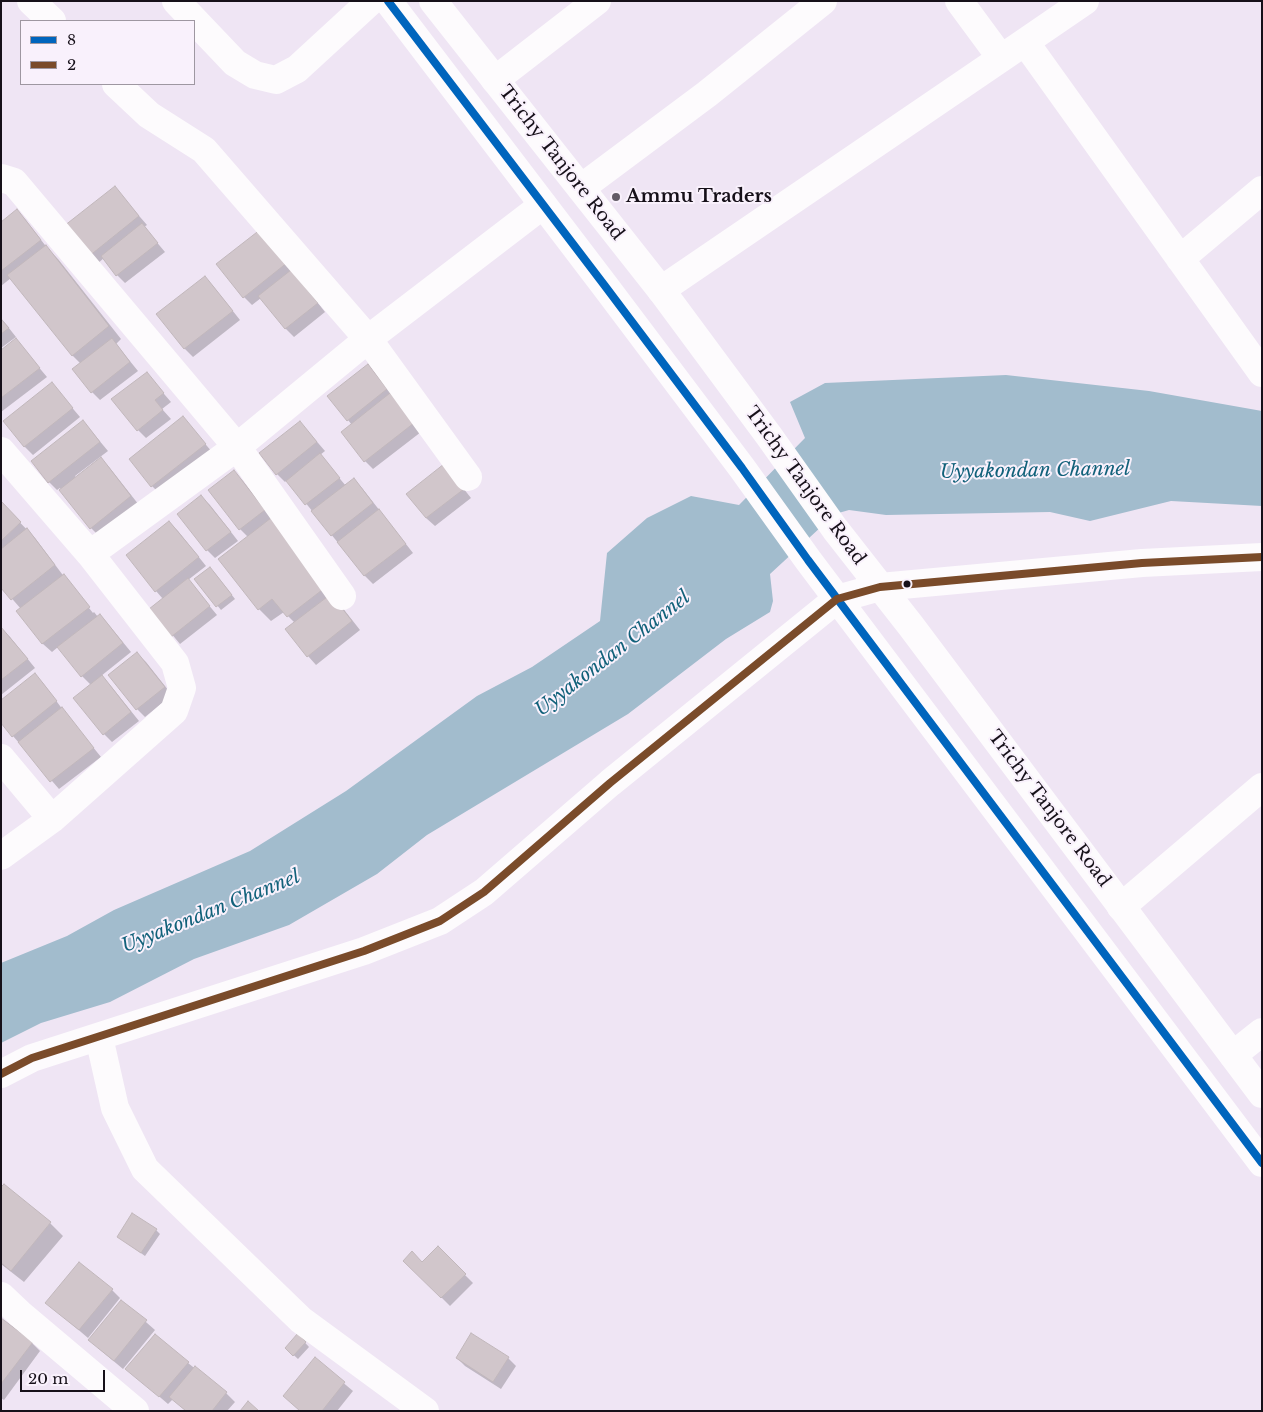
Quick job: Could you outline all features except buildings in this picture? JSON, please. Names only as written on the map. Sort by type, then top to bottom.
[{"type":"main road","points":[[31,1],[51,20]]},
{"type":"main road","points":[[176,1],[194,20]]},
{"type":"main road","points":[[195,21],[235,63],[255,75],[276,80],[297,69],[371,1]]},
{"type":"main road","points":[[388,1],[742,468],[808,560],[1262,1163]]},
{"type":"main road","name":"Trichy Tanjore Road","points":[[433,1],[661,290],[835,529],[917,634],[1262,1094]]},
{"type":"main road","points":[[495,80],[598,1]]},
{"type":"main road","points":[[581,188],[706,94],[823,1]]},
{"type":"main road","points":[[959,1],[1001,58]]},
{"type":"main road","points":[[661,290],[1085,1]]},
{"type":"main road","points":[[1025,42],[1262,372]]},
{"type":"main road","points":[[117,85],[149,115],[204,150],[368,339],[468,477]]},
{"type":"main road","points":[[1,178],[14,182],[237,447],[342,596]]},
{"type":"main road","points":[[1180,259],[1262,190]]},
{"type":"main road","points":[[90,554],[237,447],[368,339],[543,205]]},
{"type":"main road","points":[[1,451],[90,554],[175,663],[182,688],[174,711],[52,819],[1,856]]},
{"type":"main road","points":[[1,1074],[32,1058],[364,951],[440,921],[484,892],[610,783],[838,599],[880,587],[1142,563],[1262,557]]},
{"type":"main road","points":[[1,758],[52,819]]},
{"type":"main road","points":[[1122,907],[1262,787]]},
{"type":"main road","points":[[1232,1055],[1262,1032]]},
{"type":"main road","points":[[99,1037],[115,1108],[145,1169],[301,1320],[425,1411]]},
{"type":"main road","points":[[1,1296],[135,1411]]},
{"type":"water","name":"Uyyakondan Channel","points":[[1006,375],[1149,391],[1262,411],[1262,506],[1171,501],[1090,521],[1050,512],[886,515],[849,510],[835,514],[770,574],[773,601],[770,612],[726,639],[628,714],[427,835],[377,874],[289,925],[194,959],[110,1002],[41,1023],[1,1043],[1,963],[67,936],[114,910],[250,851],[346,791],[477,696],[532,667],[600,621],[607,553],[647,518],[691,496],[739,505],[805,438],[790,402],[825,383]]},
{"type":"transit line","name":"8","points":[[388,1],[742,468],[808,560],[1262,1163]]},
{"type":"transit line","name":"2","points":[[1,1074],[32,1058],[364,951],[440,921],[484,892],[610,783],[837,599],[880,587],[1142,563],[1262,557]]},
{"type":"place","name":"Ammu Traders","points":[[616,197]]}]
